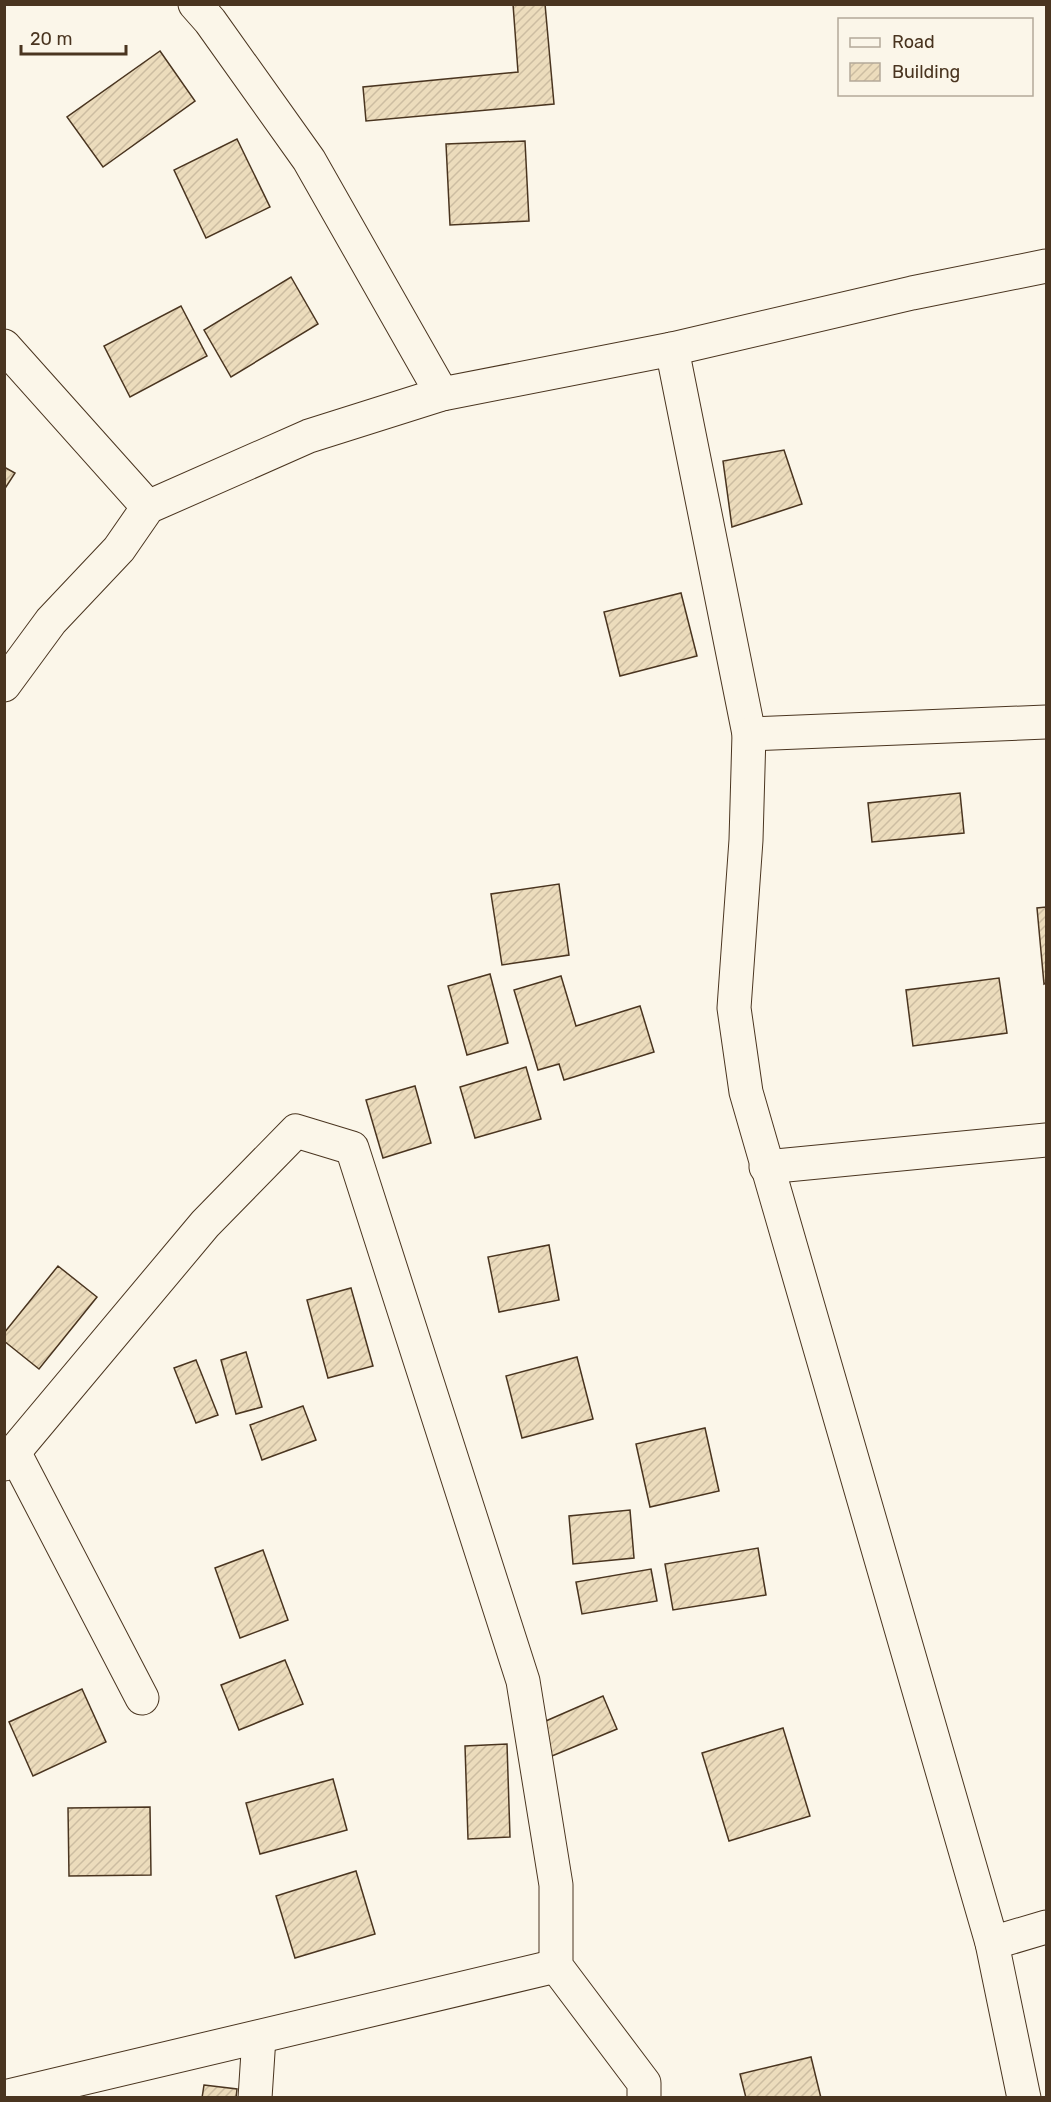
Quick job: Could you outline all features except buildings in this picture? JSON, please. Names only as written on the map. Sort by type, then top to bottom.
[{"type":"street","points":[[195,4],[210,21],[309,160],[442,394]]},
{"type":"street","points":[[4,685],[51,621],[119,549],[148,507],[309,436],[442,394],[672,349],[912,293],[1047,266]]},
{"type":"street","points":[[4,346],[148,507]]},
{"type":"street","points":[[672,349],[749,735],[746,840],[734,1008],[746,1092],[992,1943],[1024,2097]]},
{"type":"street","points":[[749,735],[1047,722]]},
{"type":"street","points":[[142,1698],[9,1458],[205,1224],[296,1131],[352,1149],[523,1681],[555,1886],[556,1966],[644,2083],[644,2097]]},
{"type":"street","points":[[766,1167],[1047,1140]]},
{"type":"street","points":[[992,1943],[1047,1927]]},
{"type":"street","points":[[4,2097],[556,1966]]},
{"type":"street","points":[[255,2097],[259,2037]]}]
